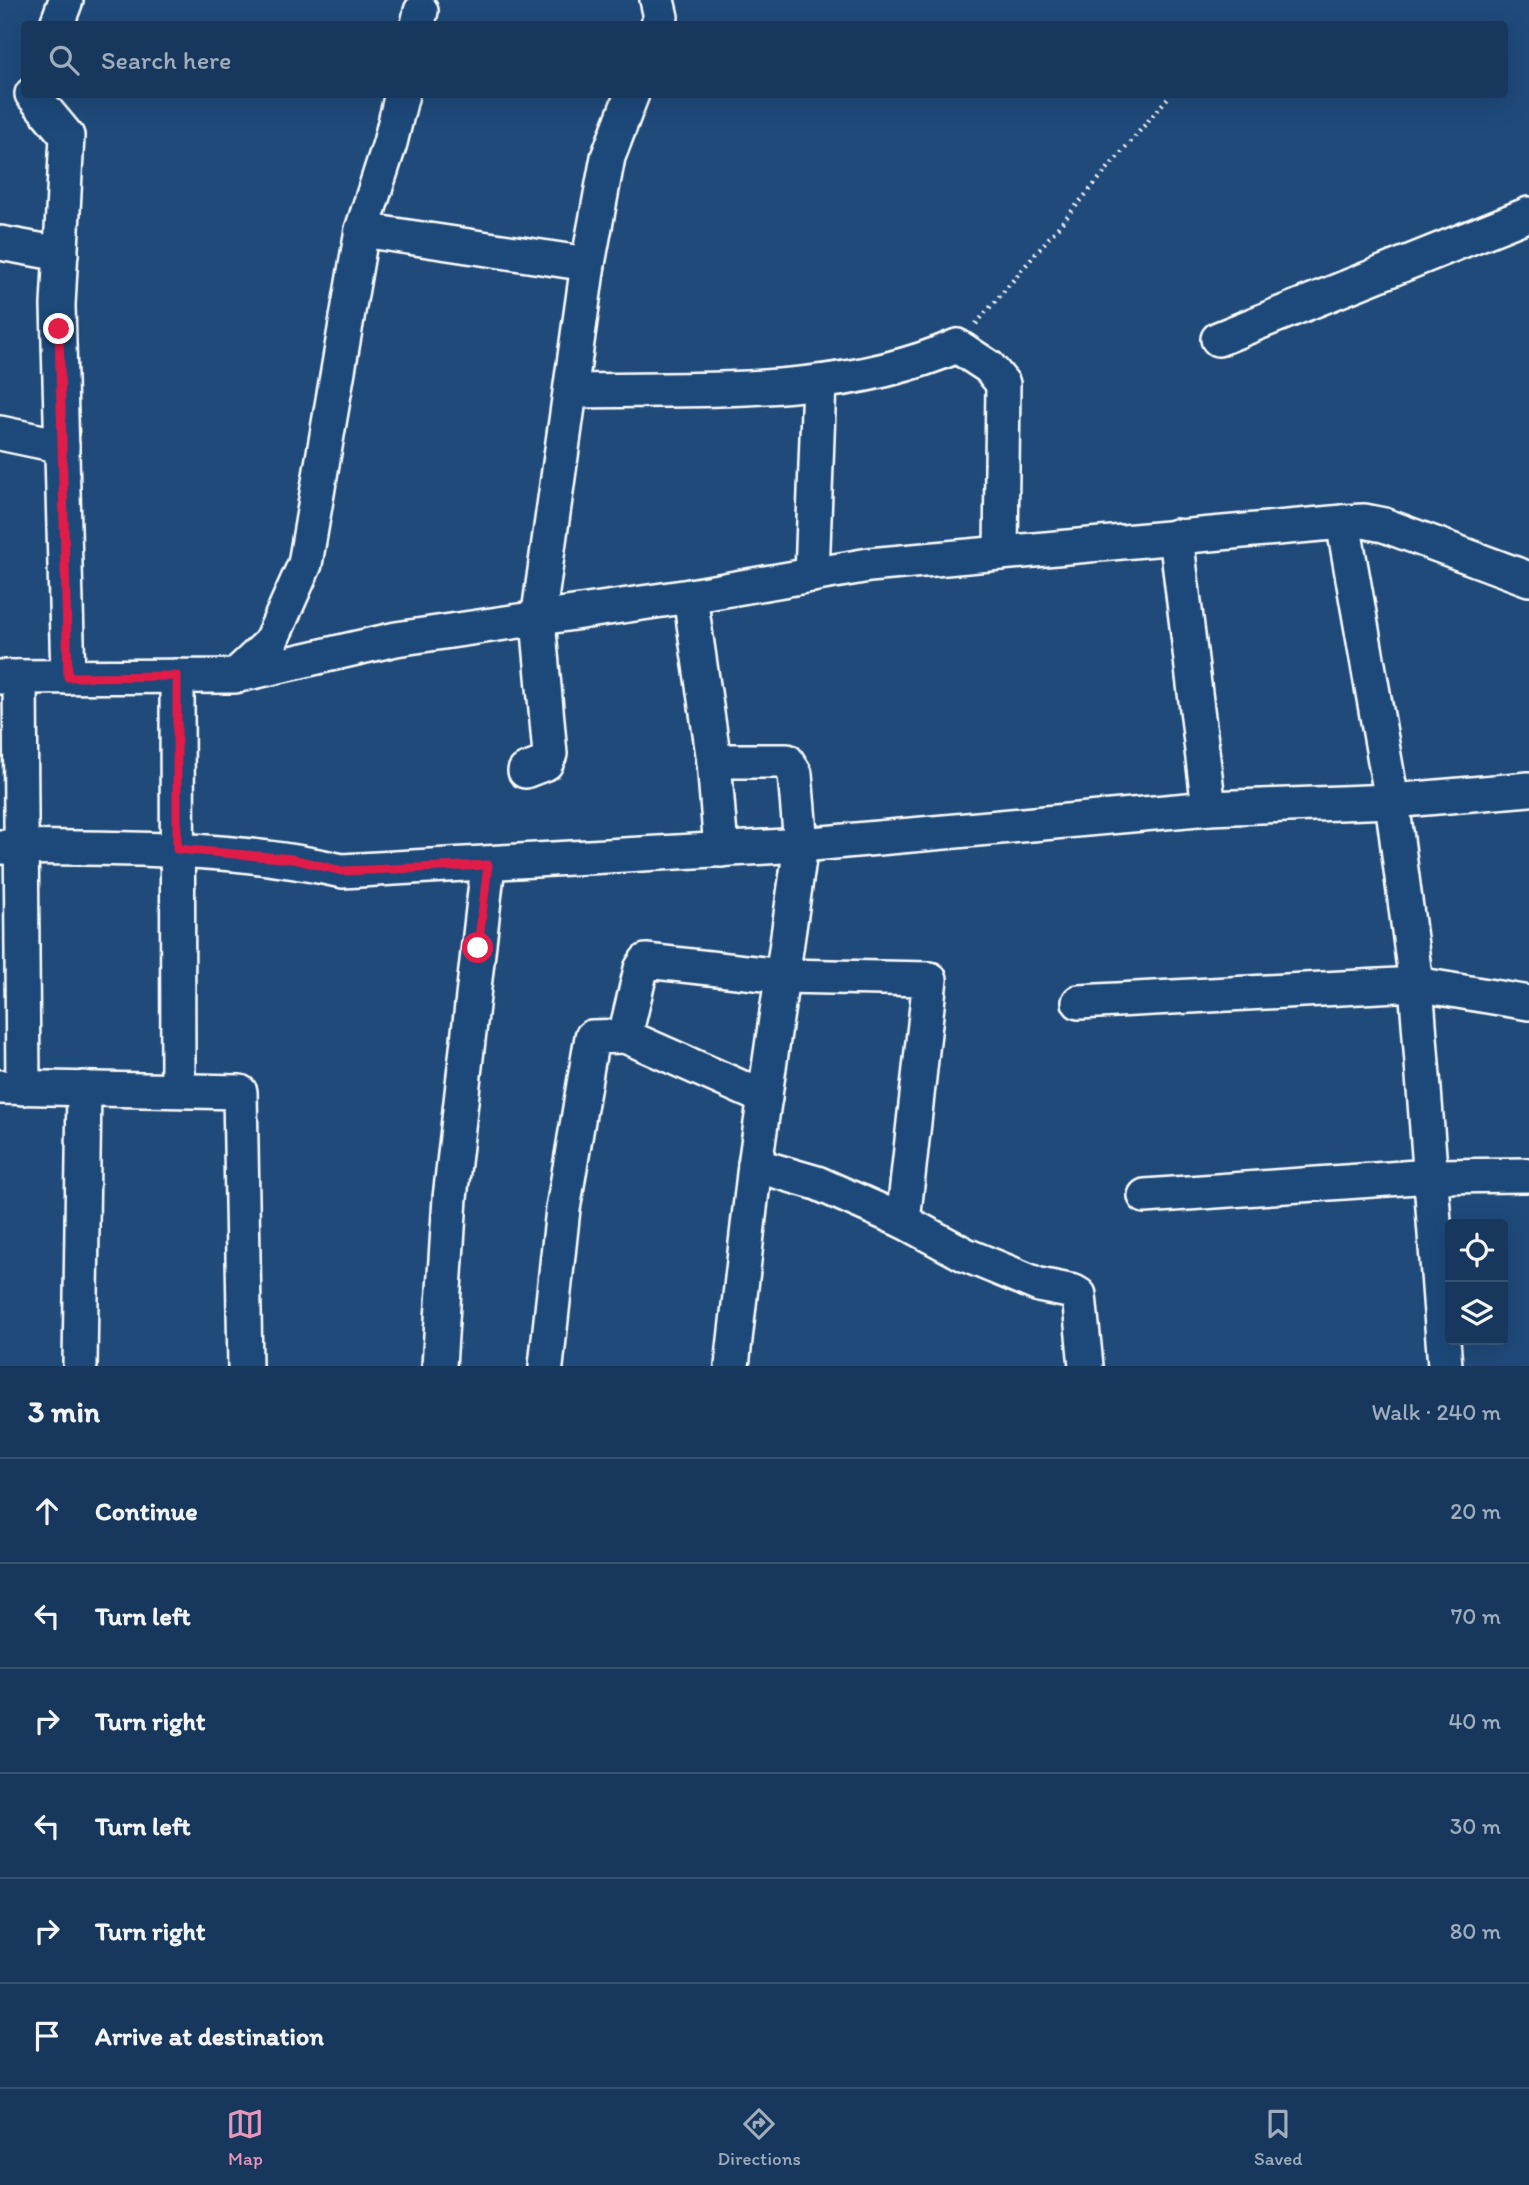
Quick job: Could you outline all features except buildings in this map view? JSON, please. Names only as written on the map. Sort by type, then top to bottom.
[{"type":"street","points":[[58,21],[66,0]]},
{"type":"street","points":[[35,98],[67,136],[58,305],[68,677]]},
{"type":"street","points":[[235,676],[270,643],[305,564],[362,230],[390,143],[401,98]]},
{"type":"street","points":[[526,771],[546,764],[550,754],[538,620],[588,264],[608,157],[630,98]]},
{"type":"street","points":[[1218,339],[1529,214]]},
{"type":"street","points":[[362,230],[588,264]]},
{"type":"street","points":[[0,243],[61,254]]},
{"type":"street","points":[[571,391],[819,382],[917,363],[957,345],[989,366],[1003,384],[1001,553]]},
{"type":"street","points":[[812,575],[819,382]]},
{"type":"street","points":[[0,433],[62,446]]},
{"type":"street","points":[[1343,522],[1392,801],[1416,984],[1445,1366]]},
{"type":"street","points":[[245,1366],[240,1092],[12,1087],[10,677],[235,676],[397,639],[538,620],[869,565],[1343,522],[1375,523],[1529,579]]},
{"type":"street","points":[[1176,536],[1209,808]]},
{"type":"street","points":[[690,596],[714,761],[721,850]]},
{"type":"street","points":[[177,676],[178,1090]]},
{"type":"street","points":[[714,761],[787,761],[795,775],[801,845],[755,1165],[733,1366]]},
{"type":"street","points":[[11,848],[177,849],[293,859],[342,871],[488,865],[801,845],[1209,808],[1392,801],[1529,789]]},
{"type":"street","points":[[439,1366],[450,1198],[488,865]]},
{"type":"street","points":[[625,1036],[641,969],[646,961],[782,976],[930,979],[904,1221]]},
{"type":"street","points":[[1079,1002],[1416,984],[1529,1003]]},
{"type":"street","points":[[546,1366],[563,1209],[592,1037],[625,1036],[765,1098]]},
{"type":"street","points":[[80,1366],[84,1088]]},
{"type":"street","points":[[755,1165],[817,1183],[904,1221],[965,1255],[1039,1285],[1065,1289],[1079,1295],[1086,1366]]},
{"type":"street","points":[[1144,1196],[1431,1176],[1529,1175]]},
{"type":"path","points":[[957,345],[1168,98]]},
{"type":"route","points":[[59,329],[68,677],[177,676],[177,849],[293,859],[342,871],[488,865],[478,948]]}]
